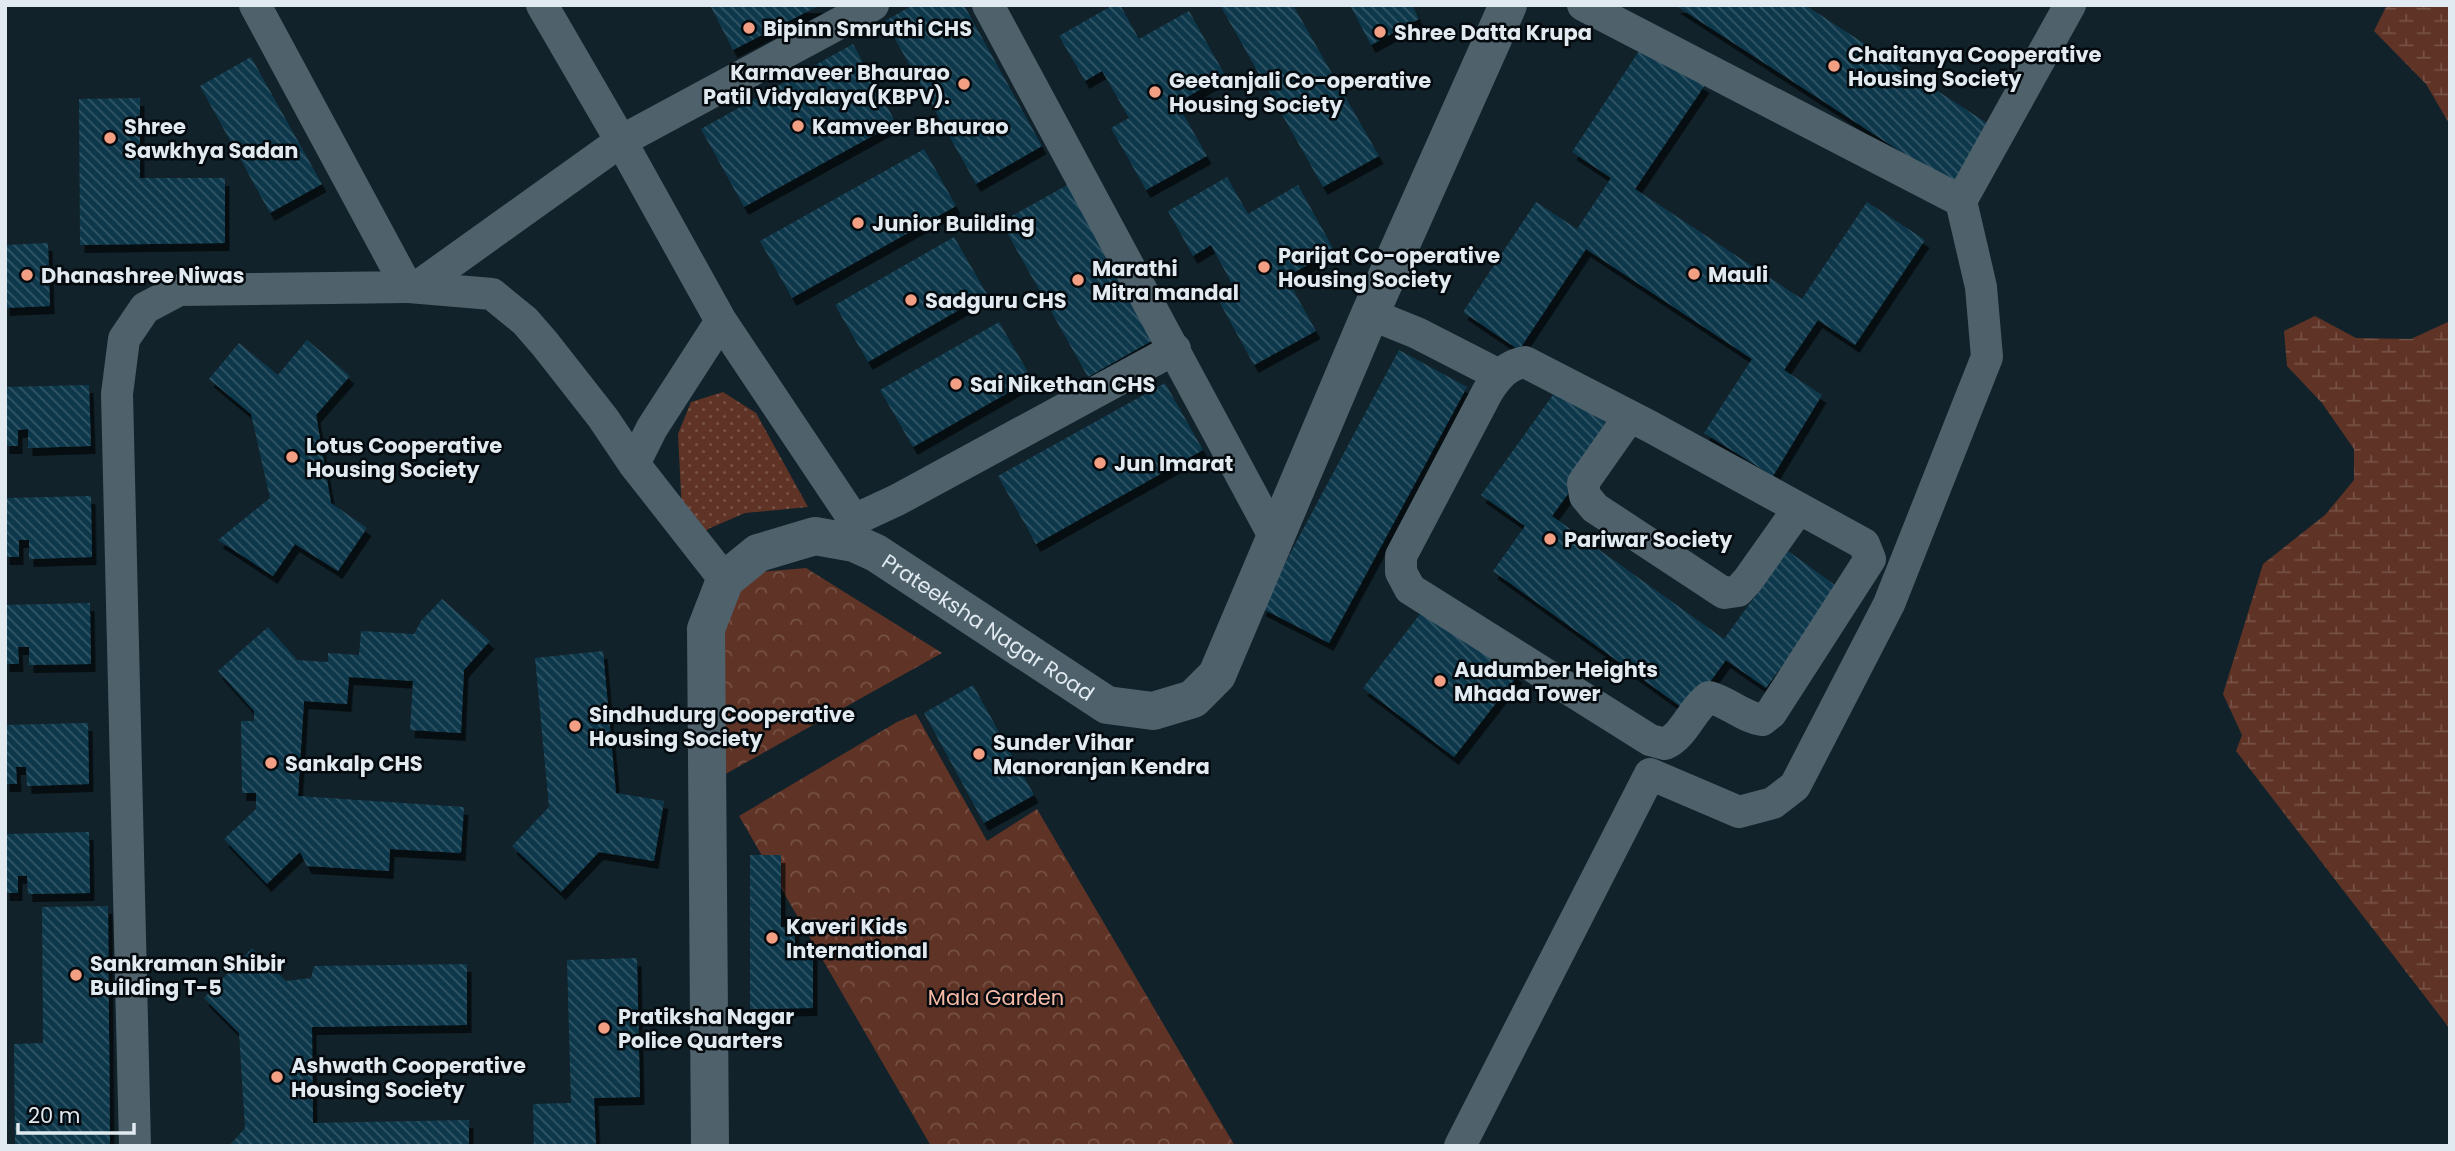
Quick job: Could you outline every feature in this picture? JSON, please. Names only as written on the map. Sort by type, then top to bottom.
[{"type":"street","points":[[255,5],[412,287]]},
{"type":"street","points":[[542,5],[721,321],[854,532],[897,500],[1175,349]]},
{"type":"street","points":[[412,287],[621,141],[873,5]]},
{"type":"street","points":[[988,5],[1275,538]]},
{"type":"street","name":"Prateeksha Nagar Road","points":[[710,1146],[706,629],[725,580],[758,552],[815,537],[854,532],[876,552],[1107,705],[1153,711],[1193,699],[1217,675],[1370,314],[1508,5]]},
{"type":"street","points":[[1583,5],[1961,201]]},
{"type":"street","points":[[1460,1146],[1650,774],[1739,813],[1773,803],[1795,786],[1889,604],[1987,357],[1981,287],[1961,201],[2070,5]]},
{"type":"street","points":[[135,1146],[117,394],[124,339],[145,308],[178,290],[412,287],[492,294],[524,321],[545,344],[725,580]]},
{"type":"street","points":[[1370,314],[1417,333],[1499,375]]},
{"type":"street","points":[[634,464],[652,428],[721,321]]},
{"type":"street","points":[[1525,362],[1630,416],[1864,544],[1870,559],[1771,713],[1762,720],[1709,696],[1700,703],[1674,740],[1665,744],[1650,740],[1410,589],[1401,572],[1402,556],[1488,391],[1499,375],[1513,364],[1525,362]]},
{"type":"street","points":[[1630,416],[1583,483],[1585,496],[1594,508],[1724,593],[1738,591],[1748,580],[1799,509]]},
{"type":"green space","points":[[2387,5],[2450,5],[2450,125],[2426,84],[2374,31]]},
{"type":"green space","points":[[2315,316],[2356,338],[2411,339],[2450,321],[2450,1029],[2236,751],[2242,735],[2223,694],[2263,564],[2325,515],[2354,480],[2354,449],[2322,403],[2287,366],[2284,331]]},
{"type":"green space","points":[[723,392],[756,413],[808,507],[745,513],[708,529],[684,553],[678,434],[691,402]]},
{"type":"green space","points":[[806,568],[942,653],[695,791],[701,622],[759,572]]},
{"type":"green space","name":"Mala Garden","points":[[916,714],[987,841],[1037,809],[1235,1146],[931,1146],[739,816],[897,722]]},
{"type":"building","name":"Bipinn Smruthi CHS","points":[[710,5],[820,5],[733,50]]},
{"type":"building","name":"Karmaveer Bhaurao Patil Vidyalaya(KBPV).","points":[[913,5],[964,5],[1042,146],[976,184],[885,21]]},
{"type":"building","name":"Geetanjali Co-operative Housing Society","points":[[1113,5],[1120,5],[1139,39],[1189,11],[1225,75],[1177,103],[1207,156],[1146,190],[1111,128],[1129,118],[1102,71],[1085,81],[1059,36]]},
{"type":"building","points":[[1220,5],[1293,5],[1379,156],[1323,187]]},
{"type":"building","name":"Shree Datta Krupa","points":[[1350,5],[1412,5],[1419,19],[1371,45]]},
{"type":"building","name":"Chaitanya Cooperative Housing Society","points":[[1675,5],[1805,5],[1993,127],[1955,187]]},
{"type":"building","name":"Kamveer Bhaurao","points":[[853,44],[896,123],[744,207],[701,129]]},
{"type":"building","name":"Mauli","points":[[1643,45],[1705,85],[1635,189],[1802,299],[1867,202],[1925,240],[1855,345],[1818,320],[1784,370],[1822,395],[1773,476],[1704,433],[1752,359],[1586,249],[1519,350],[1463,312],[1536,202],[1577,229],[1611,178],[1572,152]]},
{"type":"building","points":[[251,57],[322,184],[270,213],[200,86]]},
{"type":"building","name":"Shree Sawkhya Sadan","points":[[140,98],[140,178],[225,178],[225,243],[80,245],[79,99]]},
{"type":"building","name":"Junior Building","points":[[924,149],[956,206],[792,298],[760,241]]},
{"type":"building","name":"Parijat Co-operative Housing Society","points":[[1227,177],[1248,214],[1298,185],[1334,250],[1286,277],[1316,331],[1254,365],[1220,303],[1237,293],[1211,245],[1193,256],[1168,211]]},
{"type":"building","name":"Marathi Mitra mandal","points":[[1069,184],[1155,339],[1088,377],[1001,222]]},
{"type":"building","name":"Sadguru CHS","points":[[954,237],[987,294],[868,362],[835,305]]},
{"type":"building","name":"Dhanashree Niwas","points":[[48,243],[50,306],[5,308],[5,245]]},
{"type":"building","name":"Sai Nikethan CHS","points":[[999,322],[1032,379],[913,447],[880,390]]},
{"type":"building","name":"Lotus Cooperative Housing Society","points":[[307,340],[350,376],[316,415],[331,503],[367,528],[338,571],[295,544],[273,576],[218,540],[270,498],[251,414],[209,379],[239,343],[278,375]]},
{"type":"building","points":[[1399,350],[1467,387],[1329,643],[1261,608]]},
{"type":"building","name":"Jun Imarat","points":[[1165,383],[1203,450],[1036,544],[998,476]]},
{"type":"building","points":[[89,385],[91,446],[28,448],[28,429],[18,430],[18,446],[5,446],[5,387]]},
{"type":"building","name":"Pariwar Society","points":[[1558,388],[1615,429],[1552,516],[1724,639],[1788,551],[1839,588],[1766,688],[1726,660],[1688,712],[1493,571],[1525,526],[1481,495]]},
{"type":"building","points":[[91,496],[92,557],[29,559],[29,540],[19,540],[19,557],[5,557],[5,498]]},
{"type":"building","name":"Sankalp CHS","points":[[442,599],[490,641],[464,670],[461,733],[410,730],[413,681],[349,677],[347,704],[304,701],[298,796],[464,807],[461,853],[390,849],[389,871],[307,866],[300,852],[267,884],[224,839],[256,809],[256,793],[242,793],[241,721],[254,721],[254,711],[218,671],[268,627],[297,660],[328,662],[328,653],[359,655],[361,631],[414,634],[421,621]]},
{"type":"building","points":[[90,603],[91,664],[29,665],[29,647],[18,647],[19,664],[5,664],[5,605]]},
{"type":"building","name":"Audumber Heights Mhada Tower","points":[[1427,605],[1518,675],[1454,757],[1363,688]]},
{"type":"building","name":"Sindhudurg Cooperative Housing Society","points":[[603,651],[616,793],[664,801],[654,861],[599,852],[561,892],[512,846],[549,807],[535,658]]},
{"type":"building","name":"Sunder Vihar Manoranjan Kendra","points":[[973,685],[1034,795],[984,823],[924,713]]},
{"type":"building","points":[[88,723],[89,784],[27,786],[26,767],[16,767],[17,784],[5,784],[5,725]]},
{"type":"building","points":[[89,832],[90,893],[28,894],[27,876],[18,876],[18,893],[5,893],[5,834]]},
{"type":"building","name":"Kaveri Kids International","points":[[750,855],[781,855],[781,927],[795,927],[795,949],[813,949],[813,1008],[750,1009]]},
{"type":"building","name":"Sankraman Shibir Building T-5","points":[[108,906],[110,1146],[15,1146],[14,1044],[43,1043],[42,907]]},
{"type":"building","name":"Ashwath Cooperative Housing Society","points":[[252,948],[286,981],[311,978],[314,966],[467,964],[467,1025],[312,1027],[313,1123],[469,1120],[469,1146],[229,1146],[245,1128],[239,1033],[204,998]]},
{"type":"building","name":"Pratiksha Nagar Police Quarters","points":[[637,958],[640,1097],[594,1098],[596,1146],[534,1146],[533,1104],[571,1103],[567,960]]},
{"type":"place","name":"Bipinn Smruthi CHS","points":[[749,28]]},
{"type":"place","name":"Shree Datta Krupa","points":[[1380,32]]},
{"type":"place","name":"Chaitanya Cooperative Housing Society","points":[[1834,66]]},
{"type":"place","name":"Karmaveer Bhaurao Patil Vidyalaya(KBPV).","points":[[964,84]]},
{"type":"place","name":"Geetanjali Co-operative Housing Society","points":[[1155,92]]},
{"type":"place","name":"Kamveer Bhaurao","points":[[798,126]]},
{"type":"place","name":"Shree Sawkhya Sadan","points":[[110,138]]},
{"type":"place","name":"Junior Building","points":[[858,223]]},
{"type":"place","name":"Parijat Co-operative Housing Society","points":[[1264,267]]},
{"type":"place","name":"Mauli","points":[[1694,274]]},
{"type":"place","name":"Dhanashree Niwas","points":[[27,275]]},
{"type":"place","name":"Marathi Mitra mandal","points":[[1078,280]]},
{"type":"place","name":"Sadguru CHS","points":[[911,300]]},
{"type":"place","name":"Sai Nikethan CHS","points":[[956,384]]},
{"type":"place","name":"Lotus Cooperative Housing Society","points":[[292,457]]},
{"type":"place","name":"Jun Imarat","points":[[1100,463]]},
{"type":"place","name":"Pariwar Society","points":[[1550,539]]},
{"type":"place","name":"Audumber Heights Mhada Tower","points":[[1440,681]]},
{"type":"place","name":"Sindhudurg Cooperative Housing Society","points":[[575,726]]},
{"type":"place","name":"Sunder Vihar Manoranjan Kendra","points":[[979,754]]},
{"type":"place","name":"Sankalp CHS","points":[[271,763]]},
{"type":"place","name":"Kaveri Kids International","points":[[772,938]]},
{"type":"place","name":"Sankraman Shibir Building T-5","points":[[76,975]]},
{"type":"place","name":"Pratiksha Nagar Police Quarters","points":[[604,1028]]},
{"type":"place","name":"Ashwath Cooperative Housing Society","points":[[277,1077]]}]
